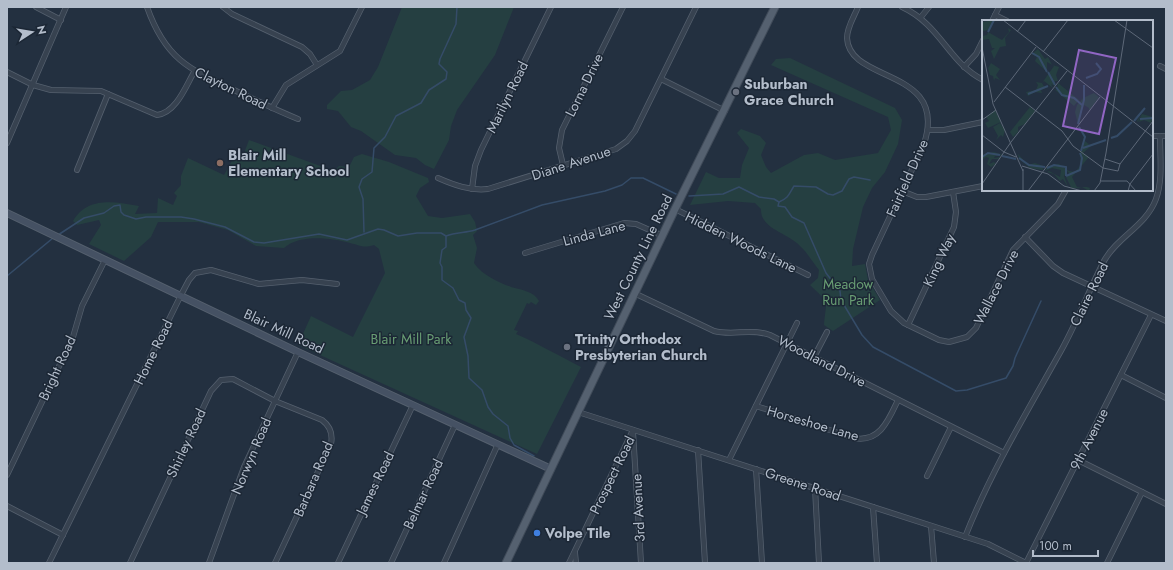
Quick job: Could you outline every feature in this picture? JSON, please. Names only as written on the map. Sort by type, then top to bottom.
[{"type":"main road","name":"West County Line Road","points":[[506,563],[634,293],[775,7]]},
{"type":"main road","name":"Blair Mill Road","points":[[7,213],[298,352],[551,469]]},
{"type":"street","points":[[36,7],[62,20]]},
{"type":"street","points":[[7,143],[62,20],[66,7]]},
{"type":"street","name":"Clayton Road","points":[[147,7],[153,24],[165,44],[194,72],[298,119]]},
{"type":"street","points":[[223,7],[232,14],[306,50],[317,65]]},
{"type":"street","points":[[272,108],[286,85],[340,51],[362,7]]},
{"type":"street","name":"Marilyn Road","points":[[472,189],[475,166],[481,150],[551,7]]},
{"type":"street","name":"Lorna Drive","points":[[563,165],[559,148],[562,130],[623,7]]},
{"type":"street","name":"Diane Avenue","points":[[438,178],[461,187],[488,189],[616,149],[627,141],[634,131],[696,7]]},
{"type":"street","name":"Fairfield Drive","points":[[858,7],[848,34],[848,45],[852,54],[862,63],[900,81],[915,92],[925,109],[928,130],[924,144],[872,255],[870,271],[872,279],[891,311],[898,319],[908,325]]},
{"type":"street","points":[[902,7],[921,17],[964,66],[982,79]]},
{"type":"street","points":[[921,17],[929,7]]},
{"type":"street","points":[[992,20],[999,7]]},
{"type":"street","points":[[995,15],[1005,20]]},
{"type":"street","points":[[964,66],[976,54],[982,42]]},
{"type":"street","points":[[1160,66],[1166,69]]},
{"type":"street","points":[[7,72],[33,85],[50,90],[93,90],[108,94],[153,114],[162,114],[174,105],[194,72]]},
{"type":"street","points":[[661,79],[725,111]]},
{"type":"street","points":[[77,170],[108,94]]},
{"type":"street","points":[[928,130],[944,130],[982,122]]},
{"type":"street","name":"Claire Road","points":[[965,537],[981,498],[1022,418],[1068,339],[1108,256],[1143,221],[1152,208],[1159,186],[1163,136]]},
{"type":"street","points":[[902,191],[921,198],[982,186]]},
{"type":"street","name":"Wallace Drive","points":[[908,325],[939,340],[948,342],[960,340],[970,335],[976,328],[1013,250],[1058,204],[1065,191]]},
{"type":"street","name":"King Way","points":[[908,325],[954,227],[956,212],[953,192]]},
{"type":"street","name":"Hidden Woods Lane","points":[[675,209],[808,275]]},
{"type":"street","name":"Linda Lane","points":[[525,253],[624,223],[636,224],[663,236]]},
{"type":"street","points":[[1025,237],[1058,270],[1166,321]]},
{"type":"street","name":"Bright Road","points":[[7,474],[73,337],[82,306],[105,260]]},
{"type":"street","name":"Home Road","points":[[49,563],[181,295],[189,280],[195,273],[211,270],[259,284],[302,280],[337,284]]},
{"type":"street","name":"Woodland Drive","points":[[634,293],[714,331],[725,333],[759,331],[770,335],[1004,453]]},
{"type":"street","name":"9th Avenue","points":[[1026,563],[1151,315]]},
{"type":"street","points":[[729,460],[797,323]]},
{"type":"street","points":[[814,357],[827,332]]},
{"type":"street","name":"Norwyn Road","points":[[209,563],[244,467],[298,352]]},
{"type":"street","points":[[1121,375],[1166,398]]},
{"type":"street","name":"Shirley Road","points":[[130,563],[215,384],[221,380],[233,379],[275,401]]},
{"type":"street","name":"Horseshoe Lane","points":[[756,406],[854,438],[863,439],[871,437],[881,431],[898,400]]},
{"type":"street","name":"Barbara Road","points":[[275,401],[325,423],[330,429],[332,440],[275,563]]},
{"type":"street","name":"James Road","points":[[338,563],[413,405]]},
{"type":"street","name":"Greene Road","points":[[578,412],[988,544],[1026,563]]},
{"type":"street","name":"Belmar Road","points":[[391,563],[455,425]]},
{"type":"street","points":[[927,476],[951,427]]},
{"type":"street","name":"Prospect Road","points":[[569,563],[633,430]]},
{"type":"street","name":"3rd Avenue","points":[[633,430],[642,563]]},
{"type":"street","points":[[444,563],[498,444]]},
{"type":"street","points":[[698,450],[705,563]]},
{"type":"street","points":[[1078,460],[1166,504]]},
{"type":"street","points":[[756,469],[762,563]]},
{"type":"street","points":[[815,488],[819,563]]},
{"type":"street","points":[[1107,563],[1142,492]]},
{"type":"street","points":[[7,506],[63,535]]},
{"type":"street","points":[[873,507],[877,563]]},
{"type":"street","points":[[931,526],[934,563]]},
{"type":"street","points":[[575,551],[576,563]]},
{"type":"green space","points":[[402,7],[514,7],[495,55],[457,110],[451,126],[449,140],[434,169],[425,165],[416,158],[395,155],[361,131],[351,127],[338,111],[327,109],[327,105],[341,91],[352,90],[370,80],[378,67]]},
{"type":"green space","name":"Meadow Run Park","points":[[790,58],[895,108],[902,120],[898,144],[885,172],[872,188],[863,207],[853,249],[852,266],[865,264],[868,280],[880,300],[833,331],[824,325],[826,303],[810,285],[818,278],[819,270],[805,251],[795,241],[770,226],[765,221],[762,216],[761,209],[755,203],[728,201],[690,205],[706,172],[719,178],[740,178],[742,165],[749,148],[737,133],[741,129],[760,136],[766,143],[761,155],[766,167],[771,173],[804,155],[818,153],[835,160],[878,153],[891,130],[888,117],[771,65],[776,59]]},
{"type":"green space","name":"Blair Mill Park","points":[[249,140],[334,171],[339,166],[349,167],[354,157],[362,154],[389,162],[428,178],[429,182],[420,188],[416,196],[428,216],[442,218],[470,214],[475,222],[477,231],[473,235],[477,248],[474,263],[477,267],[486,275],[496,280],[511,287],[531,293],[539,301],[536,305],[531,302],[529,304],[527,303],[514,330],[518,331],[516,334],[581,367],[537,454],[298,345],[311,316],[353,337],[385,273],[379,249],[374,245],[362,246],[342,241],[316,238],[298,241],[284,248],[256,246],[228,230],[199,222],[158,222],[151,237],[124,261],[89,244],[101,225],[99,220],[77,225],[73,221],[79,213],[94,204],[112,202],[139,206],[135,214],[157,213],[158,198],[173,205],[177,196],[174,193],[181,185],[181,176],[188,158],[224,175],[228,168],[236,172],[237,170],[229,166],[236,153],[243,156]]},
{"type":"waterway","points":[[364,232],[363,199],[359,187],[362,179],[372,172],[374,148],[385,137],[396,116],[421,103],[429,90],[446,79],[447,72],[439,64],[456,24],[457,7]]},
{"type":"waterway","points":[[689,196],[723,194],[739,187],[759,197],[774,199],[779,202],[790,194],[794,186],[816,187],[828,194],[833,195],[842,191],[849,179],[854,177],[870,180]]},
{"type":"waterway","points":[[58,235],[84,218],[104,213],[114,206],[120,205],[121,212],[124,215],[136,219],[146,217],[181,217],[194,219],[225,227],[254,242],[264,243],[319,234],[347,240],[378,229],[398,236],[417,233],[441,233],[446,236],[475,230],[542,205],[605,191],[622,185],[631,178],[643,178],[676,194]]},
{"type":"waterway","points":[[779,202],[778,206],[785,207],[792,217],[804,223],[826,273],[840,291],[841,300],[862,335],[873,347],[956,391],[967,390],[1006,378],[1013,366],[1015,358],[1041,301]]},
{"type":"waterway","points":[[446,236],[446,247],[442,250],[440,263],[442,267],[442,280],[453,288],[459,300],[465,303],[466,310],[471,318],[464,337],[468,356],[469,378],[482,390],[488,407],[493,414],[508,426],[510,438],[514,445],[534,456]]},
{"type":"waterway","points":[[7,276],[53,238]]},
{"type":"place","name":"Suburban Grace Church","points":[[736,92]]},
{"type":"place","name":"Blair Mill Elementary School","points":[[220,163]]},
{"type":"place","name":"Trinity Orthodox Presbyterian Church","points":[[567,347]]},
{"type":"place","name":"Volpe Tile","points":[[537,533]]}]
